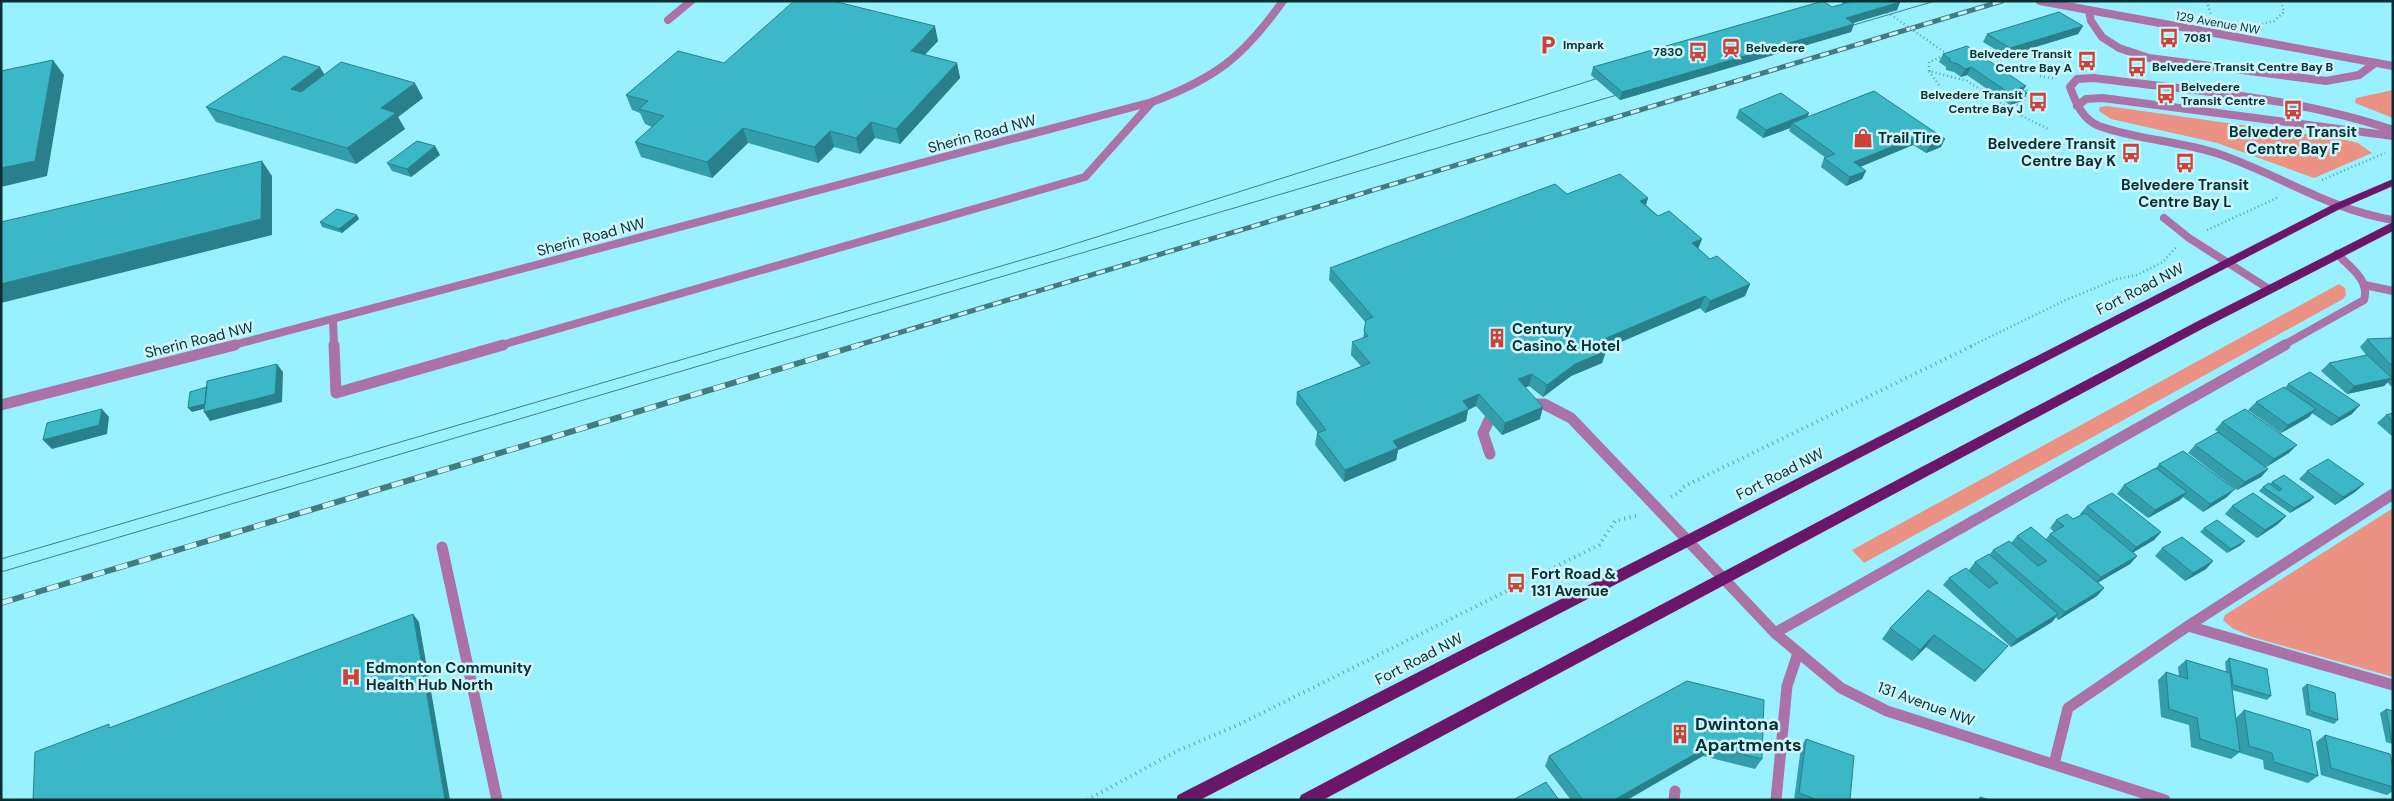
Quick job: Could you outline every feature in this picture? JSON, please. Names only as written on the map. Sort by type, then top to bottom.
[{"type":"main road","name":"Fort Road NW","points":[[1184,800],[2336,207],[2393,182]]},
{"type":"main road","points":[[1308,800],[2269,289],[2393,226]]},
{"type":"street","points":[[668,20],[691,1]]},
{"type":"street","name":"Sherin Road NW","points":[[1,405],[333,320],[1152,102],[1185,90],[1216,74],[1244,52],[1283,1]]},
{"type":"street","name":"129 Avenue NW","points":[[2040,1],[2393,66]]},
{"type":"street","points":[[2090,10],[2092,25],[2112,45],[2130,53],[2149,58],[2326,81],[2357,76],[2368,70],[2375,63]]},
{"type":"street","points":[[2393,130],[2353,116],[2303,104],[2094,78],[2077,80],[2070,87],[2084,116],[2104,128],[2234,159],[2276,176],[2336,207],[2363,215],[2393,220]]},
{"type":"street","points":[[2078,106],[2086,99],[2103,98],[2393,136]]},
{"type":"street","points":[[333,320],[336,394],[1085,177],[1152,102]]},
{"type":"street","points":[[2164,218],[2189,238],[2269,289]]},
{"type":"street","points":[[2337,254],[2365,285],[2393,292]]},
{"type":"street","points":[[1774,633],[2364,300],[2366,295],[2365,285]]},
{"type":"street","name":"131 Avenue NW","points":[[1526,404],[1544,404],[1571,418],[1774,633],[1841,688],[1887,711],[2165,800]]},
{"type":"street","points":[[1489,420],[1483,433],[1490,454]]},
{"type":"street","points":[[2054,764],[2068,708],[2188,626],[2393,494]]},
{"type":"street","points":[[442,547],[497,800]]},
{"type":"street","points":[[2188,626],[2393,685]]},
{"type":"street","points":[[1776,800],[1787,686],[1798,652]]},
{"type":"path","points":[[2207,1],[2211,18]]},
{"type":"path","points":[[2254,26],[2274,21],[2284,12],[2281,1]]},
{"type":"path","points":[[1877,5],[1954,59]]},
{"type":"path","points":[[1982,62],[1977,58],[1997,52]]},
{"type":"path","points":[[1939,85],[1929,71],[1929,62],[1950,54]]},
{"type":"path","points":[[1929,71],[1966,81],[2022,116],[2050,130]]},
{"type":"path","points":[[2022,116],[2024,93],[2027,92],[2026,87]]},
{"type":"path","points":[[2024,93],[2034,98]]},
{"type":"path","points":[[2008,97],[2024,109]]},
{"type":"path","points":[[1994,111],[2007,107]]},
{"type":"path","points":[[2323,179],[2378,156]]},
{"type":"path","points":[[2200,233],[2276,198]]},
{"type":"path","points":[[1680,492],[1683,487],[2057,304],[2117,279],[2137,275],[2163,262],[2180,244]]},
{"type":"path","points":[[1087,800],[1179,750],[1238,725],[1599,545],[1606,538],[1611,525],[1616,520],[1625,517],[1636,517]]},
{"type":"shaded area","points":[[2393,90],[2393,118],[2355,103],[2356,98]]},
{"type":"shaded area","points":[[2107,106],[2342,139],[2358,143],[2372,153],[2314,178],[2217,143],[2111,119],[2099,111],[2100,107]]},
{"type":"shaded area","points":[[2339,284],[2345,288],[2346,295],[2343,299],[1864,563],[1852,550]]},
{"type":"shaded area","points":[[2393,508],[2393,677],[2252,637],[2232,628],[2223,620],[2225,615]]},
{"type":"building","points":[[794,1],[833,1],[935,26],[911,51],[957,63],[896,129],[871,122],[856,138],[830,131],[814,147],[743,128],[707,162],[635,142],[664,116],[639,109],[648,101],[626,95],[678,51],[724,63]]},
{"type":"building","points":[[1823,1],[1832,7],[1853,1],[1900,2],[1846,18],[1854,24],[1622,92],[1593,67]]},
{"type":"building","points":[[2059,12],[2083,26],[2010,48],[1987,34]]},
{"type":"building","points":[[1967,46],[2026,86],[2020,88],[2027,93],[2015,97],[1971,67],[1965,69],[1958,64],[1950,62],[1950,59],[1943,54]]},
{"type":"building","points":[[284,56],[320,67],[291,89],[301,92],[341,62],[415,83],[381,108],[396,113],[347,148],[206,107]]},
{"type":"building","points":[[53,60],[35,161],[1,168],[1,71]]},
{"type":"building","name":"Trail Tire","points":[[1874,91],[1945,139],[1930,145],[1918,136],[1854,162],[1866,171],[1850,177],[1824,158],[1835,154],[1792,123]]},
{"type":"building","points":[[1781,93],[1809,113],[1766,130],[1739,110]]},
{"type":"building","points":[[417,141],[435,146],[407,169],[387,163]]},
{"type":"building","points":[[262,161],[261,219],[1,284],[1,222]]},
{"type":"building","name":"Century Casino & Hotel","points":[[1620,174],[1648,198],[1640,201],[1658,216],[1669,211],[1702,239],[1692,243],[1710,259],[1717,256],[1750,284],[1710,301],[1705,296],[1597,342],[1606,351],[1575,364],[1547,385],[1532,374],[1518,379],[1543,407],[1505,423],[1479,394],[1463,401],[1469,409],[1393,441],[1398,448],[1345,470],[1317,433],[1326,430],[1297,392],[1370,363],[1352,342],[1368,336],[1364,331],[1366,320],[1373,317],[1330,268],[1555,184],[1567,194]]},
{"type":"building","points":[[337,209],[357,215],[339,229],[320,222]]},
{"type":"building","points":[[2393,338],[2393,364],[2390,364],[2367,339]]},
{"type":"building","points":[[2367,355],[2392,378],[2354,386],[2329,363]]},
{"type":"building","points":[[277,364],[275,394],[204,412],[207,381]]},
{"type":"building","points":[[2310,372],[2360,405],[2339,418],[2288,384]]},
{"type":"building","points":[[207,387],[205,404],[188,408],[190,392]]},
{"type":"building","points":[[2284,387],[2316,409],[2288,425],[2256,402]]},
{"type":"building","points":[[102,409],[99,425],[43,440],[47,423]]},
{"type":"building","points":[[2245,409],[2297,445],[2274,459],[2222,422]]},
{"type":"building","points":[[2393,413],[2393,421],[2386,415]]},
{"type":"building","points":[[2218,432],[2268,469],[2245,482],[2195,445]]},
{"type":"building","points":[[2183,451],[2235,489],[2210,504],[2159,464]]},
{"type":"building","points":[[2328,459],[2364,484],[2343,497],[2307,471]]},
{"type":"building","points":[[2156,468],[2187,492],[2155,510],[2124,485]]},
{"type":"building","points":[[2284,475],[2314,497],[2294,508],[2263,487],[2269,483],[2279,491],[2282,489],[2272,482]]},
{"type":"building","points":[[2112,493],[2161,532],[2136,547],[2087,506]]},
{"type":"building","points":[[2253,493],[2286,516],[2265,530],[2232,506]]},
{"type":"building","points":[[2085,513],[2137,556],[2101,577],[2050,534],[2064,526],[2056,520],[2067,514],[2073,519]]},
{"type":"building","points":[[2217,520],[2245,541],[2231,549],[2204,528]]},
{"type":"building","points":[[2031,527],[2104,588],[2065,612],[1993,550],[2009,541],[2038,566],[2047,561],[2017,536]]},
{"type":"building","points":[[2182,537],[2213,561],[2193,573],[2162,548]]},
{"type":"building","points":[[1989,554],[2058,614],[2017,639],[1949,578],[1966,568],[1989,588],[1998,583],[1975,562]]},
{"type":"building","points":[[1928,590],[2008,646],[1984,671],[1934,635],[1920,650],[1890,628]]},
{"type":"building","name":"Edmonton Community Health Hub North","points":[[413,614],[445,800],[33,800],[35,752],[109,724],[109,728]]},
{"type":"building","points":[[2229,658],[2267,669],[2271,696],[2233,685]]},
{"type":"building","points":[[2186,660],[2230,673],[2240,752],[2200,739],[2197,718],[2169,709],[2166,672],[2188,679]]},
{"type":"building","name":"Dwintona Apartments","points":[[1687,681],[1764,700],[1762,759],[1709,746],[1614,800],[1583,800],[1549,756]]},
{"type":"building","points":[[2307,684],[2335,693],[2338,720],[2310,711]]},
{"type":"building","points":[[2386,709],[2393,711],[2393,739],[2391,738]]},
{"type":"building","points":[[2244,710],[2310,730],[2318,776],[2274,762],[2272,753],[2249,746]]},
{"type":"building","points":[[2325,735],[2390,754],[2393,767],[2393,787],[2331,768]]},
{"type":"building","points":[[1806,739],[1854,756],[1850,800],[1818,800],[1799,793]]},
{"type":"building","points":[[1546,782],[1559,800],[1513,800]]},
{"type":"tram line","points":[[1840,29],[1935,1]]},
{"type":"tram line","points":[[1,559],[1049,252],[1608,75]]},
{"type":"tram line","points":[[1,572],[1627,92]]},
{"type":"railway","points":[[855,346],[2002,1]]},
{"type":"railway","points":[[1,603],[859,345]]},
{"type":"place","name":"7081","points":[[2169,38]]},
{"type":"place","name":"Impark","points":[[1548,45]]},
{"type":"place","name":"Belvedere","points":[[1731,48]]},
{"type":"place","name":"7830","points":[[1698,52]]},
{"type":"place","name":"Belvedere Transit Centre Bay A","points":[[2087,61]]},
{"type":"place","name":"Belvedere Transit Centre Bay B","points":[[2137,67]]},
{"type":"place","name":"Belvedere Transit Centre","points":[[2166,94]]},
{"type":"place","name":"Belvedere Transit Centre Bay J","points":[[2038,102]]},
{"type":"place","name":"Belvedere Transit Centre Bay F","points":[[2293,110]]},
{"type":"place","name":"Trail Tire","points":[[1863,138]]},
{"type":"place","name":"Belvedere Transit Centre Bay K","points":[[2131,153]]},
{"type":"place","name":"Belvedere Transit Centre Bay L","points":[[2185,163]]},
{"type":"place","name":"Century Casino & Hotel","points":[[1497,338]]},
{"type":"place","name":"Fort Road & 131 Avenue","points":[[1516,583]]},
{"type":"place","name":"Edmonton Community Health Hub North","points":[[351,677]]},
{"type":"place","name":"Dwintona Apartments","points":[[1680,734]]}]
